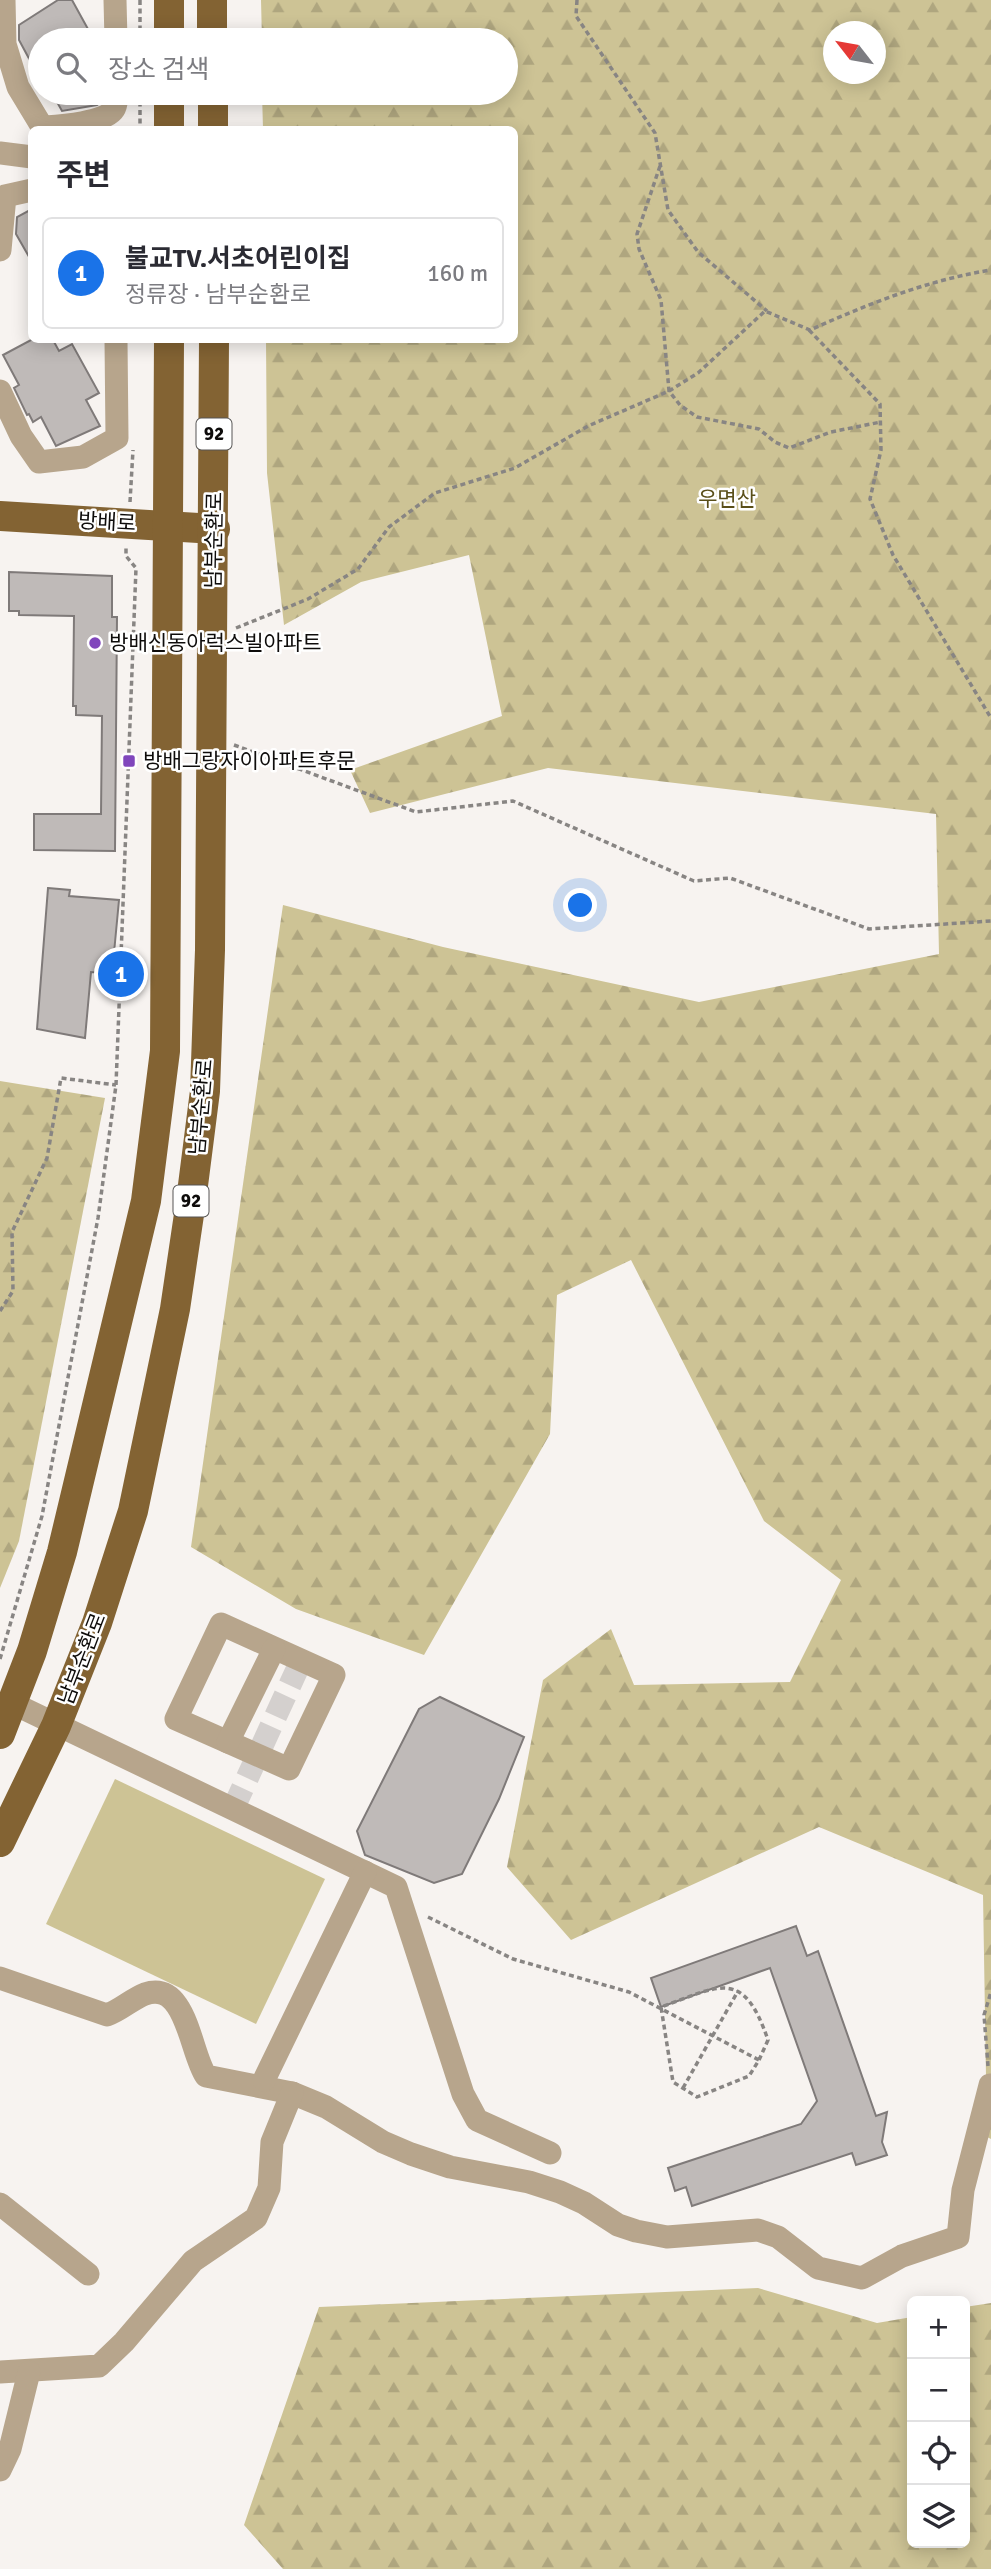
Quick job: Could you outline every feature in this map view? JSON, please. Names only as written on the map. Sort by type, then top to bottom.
[{"type":"main road","points":[[169,0],[169,28]]},
{"type":"main road","points":[[212,0],[212,28]]},
{"type":"main road","points":[[169,105],[169,126]]},
{"type":"main road","points":[[212,105],[213,126]]},
{"type":"main road","name":"남부순환로","points":[[0,1734],[14,1704],[62,1552],[146,1201],[165,1051],[169,343]]},
{"type":"main road","name":"남부순환로","points":[[0,1842],[56,1726],[97,1623],[133,1511],[175,1309],[205,1091],[213,737],[214,343]]},
{"type":"main road","name":"방배로","points":[[0,516],[215,529]]},
{"type":"street","points":[[4,0],[5,44],[15,76],[28,99]]},
{"type":"street","points":[[115,0],[116,28]]},
{"type":"street","points":[[31,105],[43,126]]},
{"type":"street","points":[[61,126],[109,115],[116,105]]},
{"type":"street","points":[[0,153],[28,156]]},
{"type":"street","points":[[0,250],[5,196],[28,191]]},
{"type":"street","points":[[0,391],[21,436],[39,462],[83,457],[117,438],[116,343]]},
{"type":"street","points":[[221,1624],[334,1675],[289,1769],[228,1742],[176,1719],[221,1624]]},
{"type":"street","points":[[228,1742],[274,1649]]},
{"type":"street","points":[[14,1704],[396,1887],[463,2094],[477,2120],[550,2153]]},
{"type":"street","points":[[264,2080],[365,1872]]},
{"type":"street","points":[[0,1978],[107,2015],[143,1995],[163,1994],[178,2004],[200,2067],[206,2076],[292,2093],[326,2107],[383,2142],[411,2154],[450,2168],[529,2182],[560,2192],[584,2203],[618,2225],[667,2237],[758,2230],[778,2236],[818,2268],[863,2278],[902,2256],[958,2237],[963,2190],[989,2085]]},
{"type":"street","points":[[0,2372],[99,2366],[124,2343],[193,2261],[256,2218],[269,2188],[272,2142],[292,2093]]},
{"type":"street","points":[[0,2204],[88,2274]]},
{"type":"street","points":[[0,2470],[10,2449],[29,2372]]},
{"type":"path","points":[[140,0],[140,28]]},
{"type":"path","points":[[577,0],[576,16],[655,133],[668,210],[698,251],[765,311],[810,330],[880,404],[881,450],[870,499],[893,555],[991,718]]},
{"type":"path","points":[[140,105],[140,126]]},
{"type":"path","points":[[661,164],[637,234],[639,249],[661,299],[669,391],[680,405],[697,417],[759,429],[775,442],[789,447],[831,432],[881,422]]},
{"type":"path","points":[[810,330],[861,307],[916,288],[991,270]]},
{"type":"path","points":[[214,634],[308,599],[358,569],[388,527],[435,493],[515,467],[588,426],[669,391],[698,373],[765,311]]},
{"type":"path","points":[[0,1659],[42,1516],[99,1218],[116,1085],[136,568],[126,556]]},
{"type":"path","points":[[213,737],[416,811],[513,801],[694,881],[730,878],[869,929],[991,920]]},
{"type":"path","points":[[0,1311],[13,1290],[12,1232],[47,1158],[61,1078],[116,1085]]},
{"type":"path","points":[[401,1904],[513,1959],[629,1992],[759,2060]]},
{"type":"path","points":[[719,1986],[738,1991],[760,2016],[768,2040],[749,2076],[697,2097],[673,2082],[661,2007],[719,1986]]},
{"type":"path","points":[[683,2088],[738,1991]]},
{"type":"path","points":[[989,2085],[984,2015],[991,1992]]},
{"type":"green space","name":"우면산","points":[[261,0],[991,0],[991,2139],[987,2137],[983,1895],[819,1827],[571,1940],[507,1867],[543,1680],[611,1629],[634,1685],[790,1682],[841,1580],[764,1521],[631,1260],[557,1295],[550,1434],[424,1655],[296,1609],[191,1547],[283,905],[443,947],[699,1002],[939,954],[936,814],[548,768],[370,813],[350,770],[502,716],[469,555],[361,582],[284,625],[267,473],[266,343],[518,343],[518,126],[263,126],[262,105],[518,105],[518,28],[262,28]]},
{"type":"green space","points":[[0,1081],[105,1098],[19,1541],[0,1588]]},
{"type":"green space","points":[[115,1779],[325,1879],[256,2024],[46,1924]]},
{"type":"green space","points":[[758,2288],[877,2323],[907,2318],[907,2548],[970,2548],[970,2306],[991,2303],[991,2569],[283,2569],[244,2525],[319,2307]]},
{"type":"building","points":[[58,0],[72,0],[87,28],[28,28],[28,57],[19,40],[19,25]]},
{"type":"building","points":[[59,105],[97,105],[62,111]]},
{"type":"building","points":[[28,211],[28,255],[16,234],[17,217]]},
{"type":"building","points":[[28,342],[55,343],[59,351],[72,344],[99,393],[86,400],[100,426],[56,446],[41,417],[33,422],[29,414],[27,415],[14,388],[19,385],[3,355]]},
{"type":"building","name":"방배신동아럭스빌아파트","points":[[9,572],[112,576],[112,617],[117,617],[115,851],[34,850],[34,814],[101,814],[102,716],[76,715],[76,706],[73,706],[74,616],[19,615],[19,611],[9,611]]},
{"type":"building","points":[[48,888],[70,890],[69,896],[119,900],[112,974],[91,972],[85,1038],[37,1029]]},
{"type":"building","points":[[440,1697],[524,1737],[499,1799],[462,1874],[434,1883],[365,1855],[357,1831],[419,1709]]},
{"type":"building","points":[[796,1926],[807,1956],[818,1951],[876,2116],[887,2112],[882,2142],[887,2155],[856,2165],[852,2153],[692,2206],[686,2187],[675,2191],[668,2168],[801,2124],[817,2101],[770,1968],[661,2007],[651,1978]]},
{"type":"tunnel","points":[[233,1809],[301,1661]]},
{"type":"place","name":"방배신동아럭스빌아파트","points":[[95,643]]},
{"type":"place","name":"방배그랑자이아파트후문","points":[[129,761]]},
{"type":"place","name":"불교TV.서초어린이집","points":[[121,974]]}]
